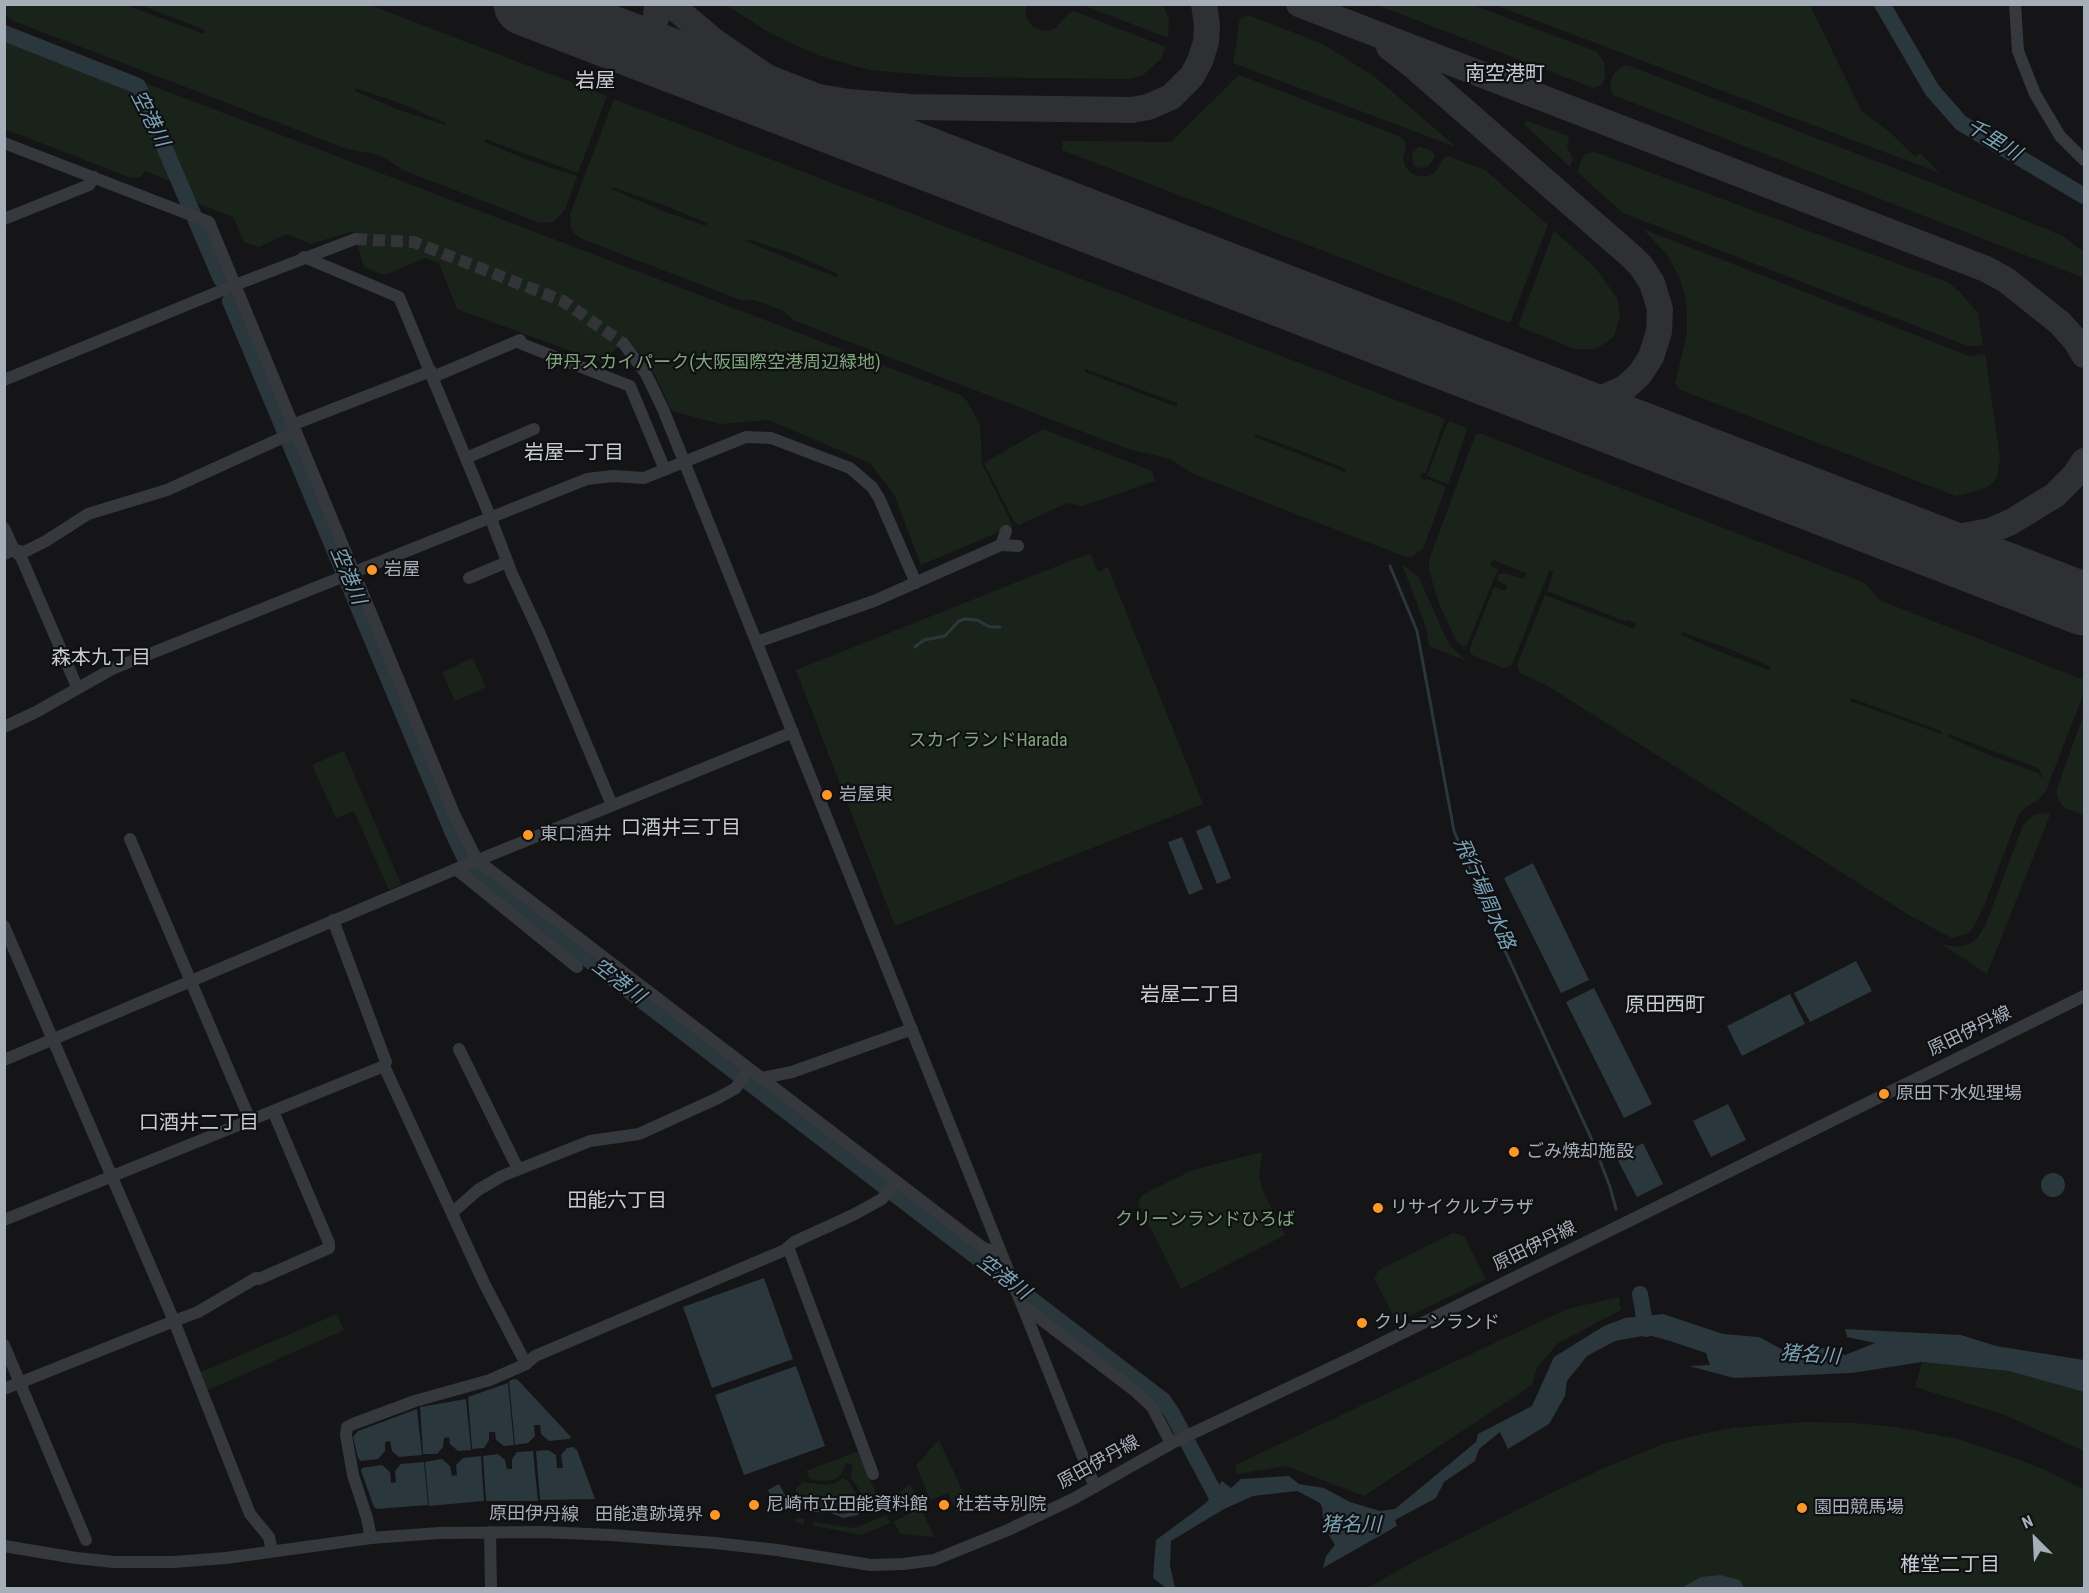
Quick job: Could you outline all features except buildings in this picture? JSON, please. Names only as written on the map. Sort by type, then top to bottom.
[{"type":"street","points":[[2015,4],[2018,51],[2035,94],[2060,136],[2085,160]]},
{"type":"street","points":[[4,142],[209,222],[352,573],[455,816],[467,864],[577,967]]},
{"type":"street","points":[[4,219],[89,185],[94,177]]},
{"type":"street","points":[[4,380],[304,257],[355,239]]},
{"type":"street","points":[[304,257],[399,297],[507,562],[612,805]]},
{"type":"street","points":[[9,552],[24,552],[88,514],[167,490],[278,440],[293,430],[432,374],[521,342],[630,386],[665,470]]},
{"type":"street","points":[[624,344],[646,374],[684,461],[1095,1487]]},
{"type":"street","points":[[466,458],[534,429]]},
{"type":"street","points":[[4,727],[36,712],[112,669],[587,479],[613,476],[644,478],[746,437],[771,438],[850,468],[872,488],[879,498],[916,583]]},
{"type":"street","points":[[4,528],[9,552]]},
{"type":"street","points":[[1001,545],[1006,531]]},
{"type":"street","points":[[758,642],[874,601],[1001,545],[1018,546]]},
{"type":"street","points":[[9,552],[21,557],[77,687]]},
{"type":"street","points":[[469,578],[507,562]]},
{"type":"street","points":[[4,1060],[467,864],[793,732]]},
{"type":"street","points":[[130,839],[250,1120]]},
{"type":"street","points":[[467,864],[747,1070],[762,1078],[895,1182],[982,1247],[1004,1260]]},
{"type":"street","points":[[333,920],[386,1062],[384,1066],[484,1283],[526,1364]]},
{"type":"street","points":[[4,926],[174,1321],[250,1514],[269,1537],[272,1551]]},
{"type":"street","name":"原田伊丹線","points":[[4,1546],[76,1558],[139,1562],[193,1561],[371,1538],[439,1533],[570,1533],[777,1550],[871,1565],[928,1561],[1008,1530],[1095,1487],[1192,1433],[1358,1355],[2085,996]]},
{"type":"street","points":[[762,1078],[792,1071],[912,1029]]},
{"type":"street","points":[[459,1049],[518,1169]]},
{"type":"street","points":[[4,1220],[384,1066]]},
{"type":"street","points":[[453,1212],[478,1190],[518,1169],[590,1141],[639,1134],[718,1098],[736,1088],[747,1070]]},
{"type":"street","points":[[4,1389],[198,1312],[256,1278],[259,1279],[329,1248],[329,1243],[273,1111]]},
{"type":"street","points":[[371,1538],[353,1475],[346,1435],[347,1428],[415,1401],[490,1380],[526,1364],[536,1356],[788,1247],[885,1197],[895,1182]]},
{"type":"street","points":[[788,1247],[873,1474]]},
{"type":"street","points":[[1023,1305],[1135,1391],[1152,1407],[1173,1443]]},
{"type":"street","points":[[4,1345],[86,1540]]},
{"type":"street","points":[[490,1532],[491,1588]]},
{"type":"green space","points":[[5,4],[126,5],[204,34],[205,30],[140,5],[370,5],[607,96],[578,173],[485,139],[485,142],[530,161],[577,176],[562,214],[553,222],[540,223],[403,170],[375,154],[347,149],[11,20],[5,14]],"holes":[[[356,88],[446,123],[445,125],[399,110],[355,91]]]},
{"type":"green space","points":[[726,5],[1027,5],[1025,11],[1027,19],[1033,27],[1040,30],[1055,29],[1068,14],[1074,11],[1166,47],[1160,60],[1143,75],[1130,79],[954,77],[869,70],[817,55],[770,33]]},
{"type":"green space","points":[[1083,5],[1163,5],[1169,20],[1168,38]]},
{"type":"green space","points":[[1377,5],[1473,5],[1597,52],[1604,62],[1605,77],[1602,85],[1593,88]]},
{"type":"green space","points":[[1495,5],[1810,5],[1862,112],[1890,132],[1915,157],[1920,153],[1940,173]]},
{"type":"green space","points":[[1248,15],[1323,44],[1375,77],[1456,147],[1233,63],[1238,25],[1241,18]]},
{"type":"green space","name":"伊丹スカイパーク(大阪国際空港周辺緑地)","points":[[4,32],[140,81],[961,395],[980,424],[982,464],[1013,526],[921,565],[894,494],[870,463],[768,420],[720,424],[672,411],[651,367],[628,339],[612,352],[608,365],[457,309],[439,263],[425,258],[385,275],[364,267],[353,231],[311,244],[287,234],[259,247],[244,242],[233,217],[180,197],[172,182],[145,171],[140,177],[131,178],[5,129]]},
{"type":"green space","points":[[1627,65],[2063,236],[2084,252],[2084,278],[1613,95],[1610,84],[1613,75],[1621,67]]},
{"type":"green space","points":[[1239,75],[1396,135],[1404,140],[1406,146],[1403,158],[1405,166],[1411,173],[1418,176],[1429,176],[1448,156],[1485,170],[1548,225],[1510,323],[1062,150],[1063,141],[1171,142]]},
{"type":"green space","points":[[614,99],[1445,419],[1425,474],[1422,473],[1420,476],[1423,480],[1427,479],[1446,487],[1423,549],[1411,557],[1403,556],[1191,473],[1171,459],[1128,449],[795,321],[782,310],[754,300],[741,300],[582,239],[571,228],[570,214]],"holes":[[[612,187],[664,205],[707,223],[706,226],[660,210],[612,189]],[[747,239],[793,254],[838,274],[837,277],[746,241]],[[1085,369],[1177,403],[1177,407],[1085,372]],[[1255,434],[1301,451],[1346,469],[1345,472],[1255,437]]]},
{"type":"green space","points":[[1528,121],[1569,136],[1567,147],[1573,159],[1570,167],[1526,126],[1524,123]]},
{"type":"green space","points":[[1418,147],[1433,152],[1435,156],[1427,167],[1417,168],[1413,164],[1412,154]]},
{"type":"green space","points":[[1595,152],[1947,282],[1959,291],[1978,313],[1983,346],[1968,346],[1623,213],[1577,172],[1584,154]]},
{"type":"green space","points":[[1643,229],[1969,356],[1985,354],[2000,458],[1997,478],[1989,486],[1956,496],[1681,390],[1675,383],[1687,334],[1685,294],[1668,256]]},
{"type":"green space","points":[[1554,231],[1594,266],[1617,298],[1620,316],[1614,336],[1593,349],[1575,349],[1518,326]]},
{"type":"green space","points":[[1450,421],[1467,430],[1447,484],[1427,476]]},
{"type":"green space","points":[[1043,429],[1152,471],[1155,481],[1082,506],[1067,503],[1019,525],[1015,523],[984,463]]},
{"type":"green space","points":[[1479,433],[1865,583],[1879,600],[2084,680],[2084,692],[2046,791],[2038,800],[2023,809],[2018,816],[1986,901],[1973,928],[1967,934],[1952,938],[1912,917],[1548,686],[1520,673],[1517,665],[1545,595],[1634,629],[1636,623],[1625,621],[1547,591],[1554,571],[1549,571],[1512,665],[1503,668],[1476,657],[1470,653],[1470,648],[1494,587],[1506,591],[1507,585],[1499,582],[1497,578],[1499,574],[1505,573],[1523,579],[1526,573],[1493,560],[1490,566],[1498,569],[1467,645],[1463,646],[1457,642],[1439,604],[1429,570],[1429,560],[1475,436]],"holes":[[[1682,632],[1727,648],[1771,667],[1769,670],[1723,653],[1681,635]],[[1851,698],[1941,731],[1941,734],[1850,701]],[[1948,734],[2038,768],[2045,781],[2038,773],[1948,737]]]},
{"type":"green space","name":"スカイランドHarada","points":[[1090,553],[1098,572],[1108,567],[1203,804],[895,926],[796,670]]},
{"type":"green space","points":[[1402,564],[1417,575],[1449,645],[1467,661],[1429,646],[1426,627]]},
{"type":"green space","points":[[473,658],[486,687],[455,701],[442,672]]},
{"type":"green space","points":[[2084,713],[2084,816],[2065,808],[2056,792]]},
{"type":"green space","points":[[344,751],[401,884],[389,890],[354,811],[336,818],[312,765]]},
{"type":"green space","points":[[2048,812],[2050,815],[1987,974],[1941,944],[1959,947],[1973,942],[1978,937],[1986,924],[2023,825],[2034,815]]},
{"type":"green space","name":"クリーンランドひろば","points":[[1262,1152],[1259,1177],[1262,1189],[1285,1235],[1181,1289],[1138,1203],[1142,1195],[1193,1170]]},
{"type":"green space","points":[[1453,1233],[1464,1236],[1486,1279],[1397,1322],[1374,1278],[1379,1270]]},
{"type":"green space","points":[[1619,1297],[1621,1310],[1558,1343],[1537,1368],[1532,1385],[1364,1496],[1286,1466],[1237,1474],[1235,1465],[1567,1309]]},
{"type":"green space","points":[[337,1314],[344,1330],[204,1392],[198,1373]]},
{"type":"green space","points":[[1922,1362],[2009,1371],[2084,1392],[2084,1451],[2005,1415],[1915,1387]]},
{"type":"green space","name":"園田競馬場","points":[[1805,1422],[1895,1427],[1958,1439],[2043,1469],[2084,1490],[2084,1588],[1367,1588],[1415,1561],[1541,1498],[1604,1468],[1663,1444],[1734,1428]]},
{"type":"green space","points":[[939,1440],[968,1503],[963,1502],[957,1513],[948,1493],[930,1500],[916,1465]]},
{"type":"green space","points":[[858,1452],[879,1500],[872,1505],[851,1478],[852,1464],[846,1463],[841,1475],[833,1480],[810,1479],[806,1471]]},
{"type":"green space","points":[[843,1478],[849,1482],[861,1503],[847,1511],[838,1511],[832,1503],[819,1508],[808,1500],[797,1501],[796,1499],[796,1488],[803,1482],[825,1485],[833,1484]]},
{"type":"green space","points":[[909,1485],[934,1537],[900,1534],[895,1521],[914,1511],[908,1499],[887,1507],[884,1505]]},
{"type":"green space","points":[[886,1515],[890,1523],[862,1535],[812,1525],[814,1522],[855,1528]]},
{"type":"green space","points":[[797,1518],[804,1519],[804,1524],[795,1522]]},
{"type":"water","points":[[1210,825],[1231,878],[1217,884],[1196,831]]},
{"type":"water","points":[[1182,837],[1203,889],[1189,895],[1168,842]]},
{"type":"water","points":[[1533,863],[1589,980],[1561,993],[1504,878]]},
{"type":"water","points":[[1856,961],[1872,991],[1810,1022],[1794,993]]},
{"type":"water","points":[[1594,988],[1652,1104],[1624,1118],[1566,1002]]},
{"type":"water","points":[[1790,994],[1805,1024],[1742,1056],[1727,1026]]},
{"type":"water","points":[[1728,1104],[1746,1140],[1711,1157],[1693,1121]]},
{"type":"water","points":[[1643,1143],[1663,1184],[1637,1197],[1616,1157]]},
{"type":"water","points":[[2053,1173],[2058,1174],[2064,1180],[2064,1190],[2058,1196],[2053,1197],[2048,1196],[2042,1190],[2041,1185],[2042,1180],[2048,1174]]},
{"type":"water","points":[[764,1278],[793,1359],[712,1388],[683,1307]]},
{"type":"water","name":"猪名川","points":[[1663,1314],[1723,1334],[1759,1337],[1783,1350],[1809,1353],[1823,1348],[1845,1355],[1875,1343],[1847,1337],[1845,1329],[1961,1335],[1996,1346],[2084,1360],[2084,1392],[2009,1371],[1922,1362],[1852,1373],[1734,1378],[1689,1366],[1710,1365],[1706,1353],[1670,1341],[1648,1335],[1615,1341],[1587,1356],[1567,1381],[1565,1396],[1549,1424],[1508,1449],[1500,1432],[1479,1449],[1475,1461],[1444,1482],[1436,1498],[1395,1520],[1397,1526],[1323,1568],[1326,1556],[1335,1545],[1324,1527],[1320,1503],[1297,1491],[1253,1496],[1224,1509],[1171,1541],[1170,1565],[1175,1588],[1166,1588],[1153,1578],[1156,1540],[1206,1503],[1222,1481],[1231,1488],[1241,1479],[1289,1476],[1299,1484],[1324,1488],[1350,1502],[1380,1511],[1395,1509],[1476,1442],[1478,1434],[1532,1406],[1554,1357],[1604,1326],[1625,1318]]},
{"type":"water","points":[[796,1366],[825,1446],[744,1475],[715,1395]]},
{"type":"water","points":[[518,1380],[571,1437],[569,1439],[549,1441],[541,1434],[540,1425],[534,1425],[535,1436],[528,1443],[515,1445],[509,1381]]},
{"type":"water","points":[[508,1383],[514,1445],[504,1446],[496,1440],[495,1432],[489,1432],[489,1440],[484,1448],[472,1449],[468,1397]]},
{"type":"water","points":[[466,1399],[471,1450],[458,1451],[450,1444],[449,1437],[444,1438],[443,1447],[437,1454],[423,1454],[420,1407]]},
{"type":"water","points":[[417,1409],[422,1455],[399,1457],[392,1451],[390,1441],[385,1442],[385,1451],[378,1459],[361,1461],[358,1458],[353,1437],[358,1431]]},
{"type":"water","points":[[573,1447],[577,1450],[595,1499],[540,1500],[536,1451],[548,1450],[556,1455],[557,1468],[563,1468],[561,1455],[567,1448]]},
{"type":"water","points":[[533,1451],[538,1501],[486,1501],[483,1456],[498,1454],[505,1460],[507,1469],[512,1469],[512,1459],[517,1452]]},
{"type":"water","points":[[481,1456],[484,1501],[429,1506],[425,1462],[442,1459],[450,1466],[452,1476],[457,1475],[456,1465],[463,1458]]},
{"type":"water","points":[[424,1462],[428,1505],[377,1509],[374,1507],[361,1471],[362,1468],[382,1465],[390,1472],[391,1483],[396,1482],[395,1471],[401,1464]]},
{"type":"water","points":[[779,1484],[787,1499],[807,1502],[814,1508],[820,1509],[831,1504],[838,1514],[858,1508],[870,1498],[858,1515],[843,1518],[829,1512],[813,1512],[803,1504],[783,1500],[773,1502],[768,1490]]},
{"type":"water","points":[[1720,1575],[1740,1580],[1744,1588],[1681,1588],[1701,1577]]},
{"type":"waterway","name":"千里川","points":[[1882,4],[1932,90],[1961,123],[2084,196]]},
{"type":"waterway","name":"空港川","points":[[4,33],[138,86],[221,279]]},
{"type":"waterway","name":"空港川","points":[[230,301],[470,869],[1163,1400],[1219,1501]]},
{"type":"waterway","name":"飛行場周水路","points":[[1390,566],[1417,631],[1454,831],[1501,942],[1592,1140],[1616,1209]]},
{"type":"waterway","points":[[915,647],[924,640],[945,636],[959,621],[965,619],[977,620],[990,627],[1000,627]]},
{"type":"waterway","name":"飛行場周水路","points":[[1640,1294],[1646,1329]]},
{"type":"taxiway","points":[[634,46],[651,31],[656,18],[657,4]]},
{"type":"taxiway","points":[[670,4],[714,41],[783,88],[831,116],[907,151]]},
{"type":"taxiway","points":[[672,61],[759,87],[849,102],[910,107],[1132,110],[1148,107],[1171,97],[1192,76],[1206,42],[1207,25],[1204,4]]},
{"type":"taxiway","points":[[1299,4],[1986,269],[2006,280],[2060,323],[2076,341],[2084,355]]},
{"type":"taxiway","points":[[1389,47],[1631,256],[1652,283],[1660,309],[1659,332],[1651,357],[1640,374],[1625,388],[1598,400],[1568,402],[1548,398]]},
{"type":"taxiway","points":[[1883,526],[1914,535],[1947,539],[1990,531],[2011,522],[2055,495],[2074,476],[2084,461]]},
{"type":"runway","points":[[525,4],[2084,604]]},
{"type":"tunnel","points":[[355,239],[414,242],[563,301],[624,344]]},
{"type":"place","name":"岩屋","points":[[372,570]]},
{"type":"place","name":"岩屋東","points":[[827,795]]},
{"type":"place","name":"東口酒井","points":[[528,835]]},
{"type":"place","name":"原田下水処理場","points":[[1884,1094]]},
{"type":"place","name":"ごみ焼却施設","points":[[1514,1152]]},
{"type":"place","name":"リサイクルプラザ","points":[[1378,1208]]},
{"type":"place","name":"クリーンランド","points":[[1362,1323]]},
{"type":"place","name":"尼崎市立田能資料館","points":[[754,1505]]},
{"type":"place","name":"杜若寺別院","points":[[944,1505]]},
{"type":"place","name":"園田競馬場","points":[[1802,1508]]},
{"type":"place","name":"田能遺跡境界","points":[[715,1515]]},
{"type":"district","name":"南空港町","points":[[1505,75]]},
{"type":"district","name":"岩屋","points":[[595,82]]},
{"type":"district","name":"岩屋一丁目","points":[[574,454]]},
{"type":"district","name":"森本九丁目","points":[[101,659]]},
{"type":"district","name":"口酒井三丁目","points":[[681,829]]},
{"type":"district","name":"岩屋二丁目","points":[[1190,996]]},
{"type":"district","name":"原田西町","points":[[1665,1006]]},
{"type":"district","name":"口酒井二丁目","points":[[199,1124]]},
{"type":"district","name":"田能六丁目","points":[[617,1202]]},
{"type":"district","name":"椎堂二丁目","points":[[1950,1566]]}]
